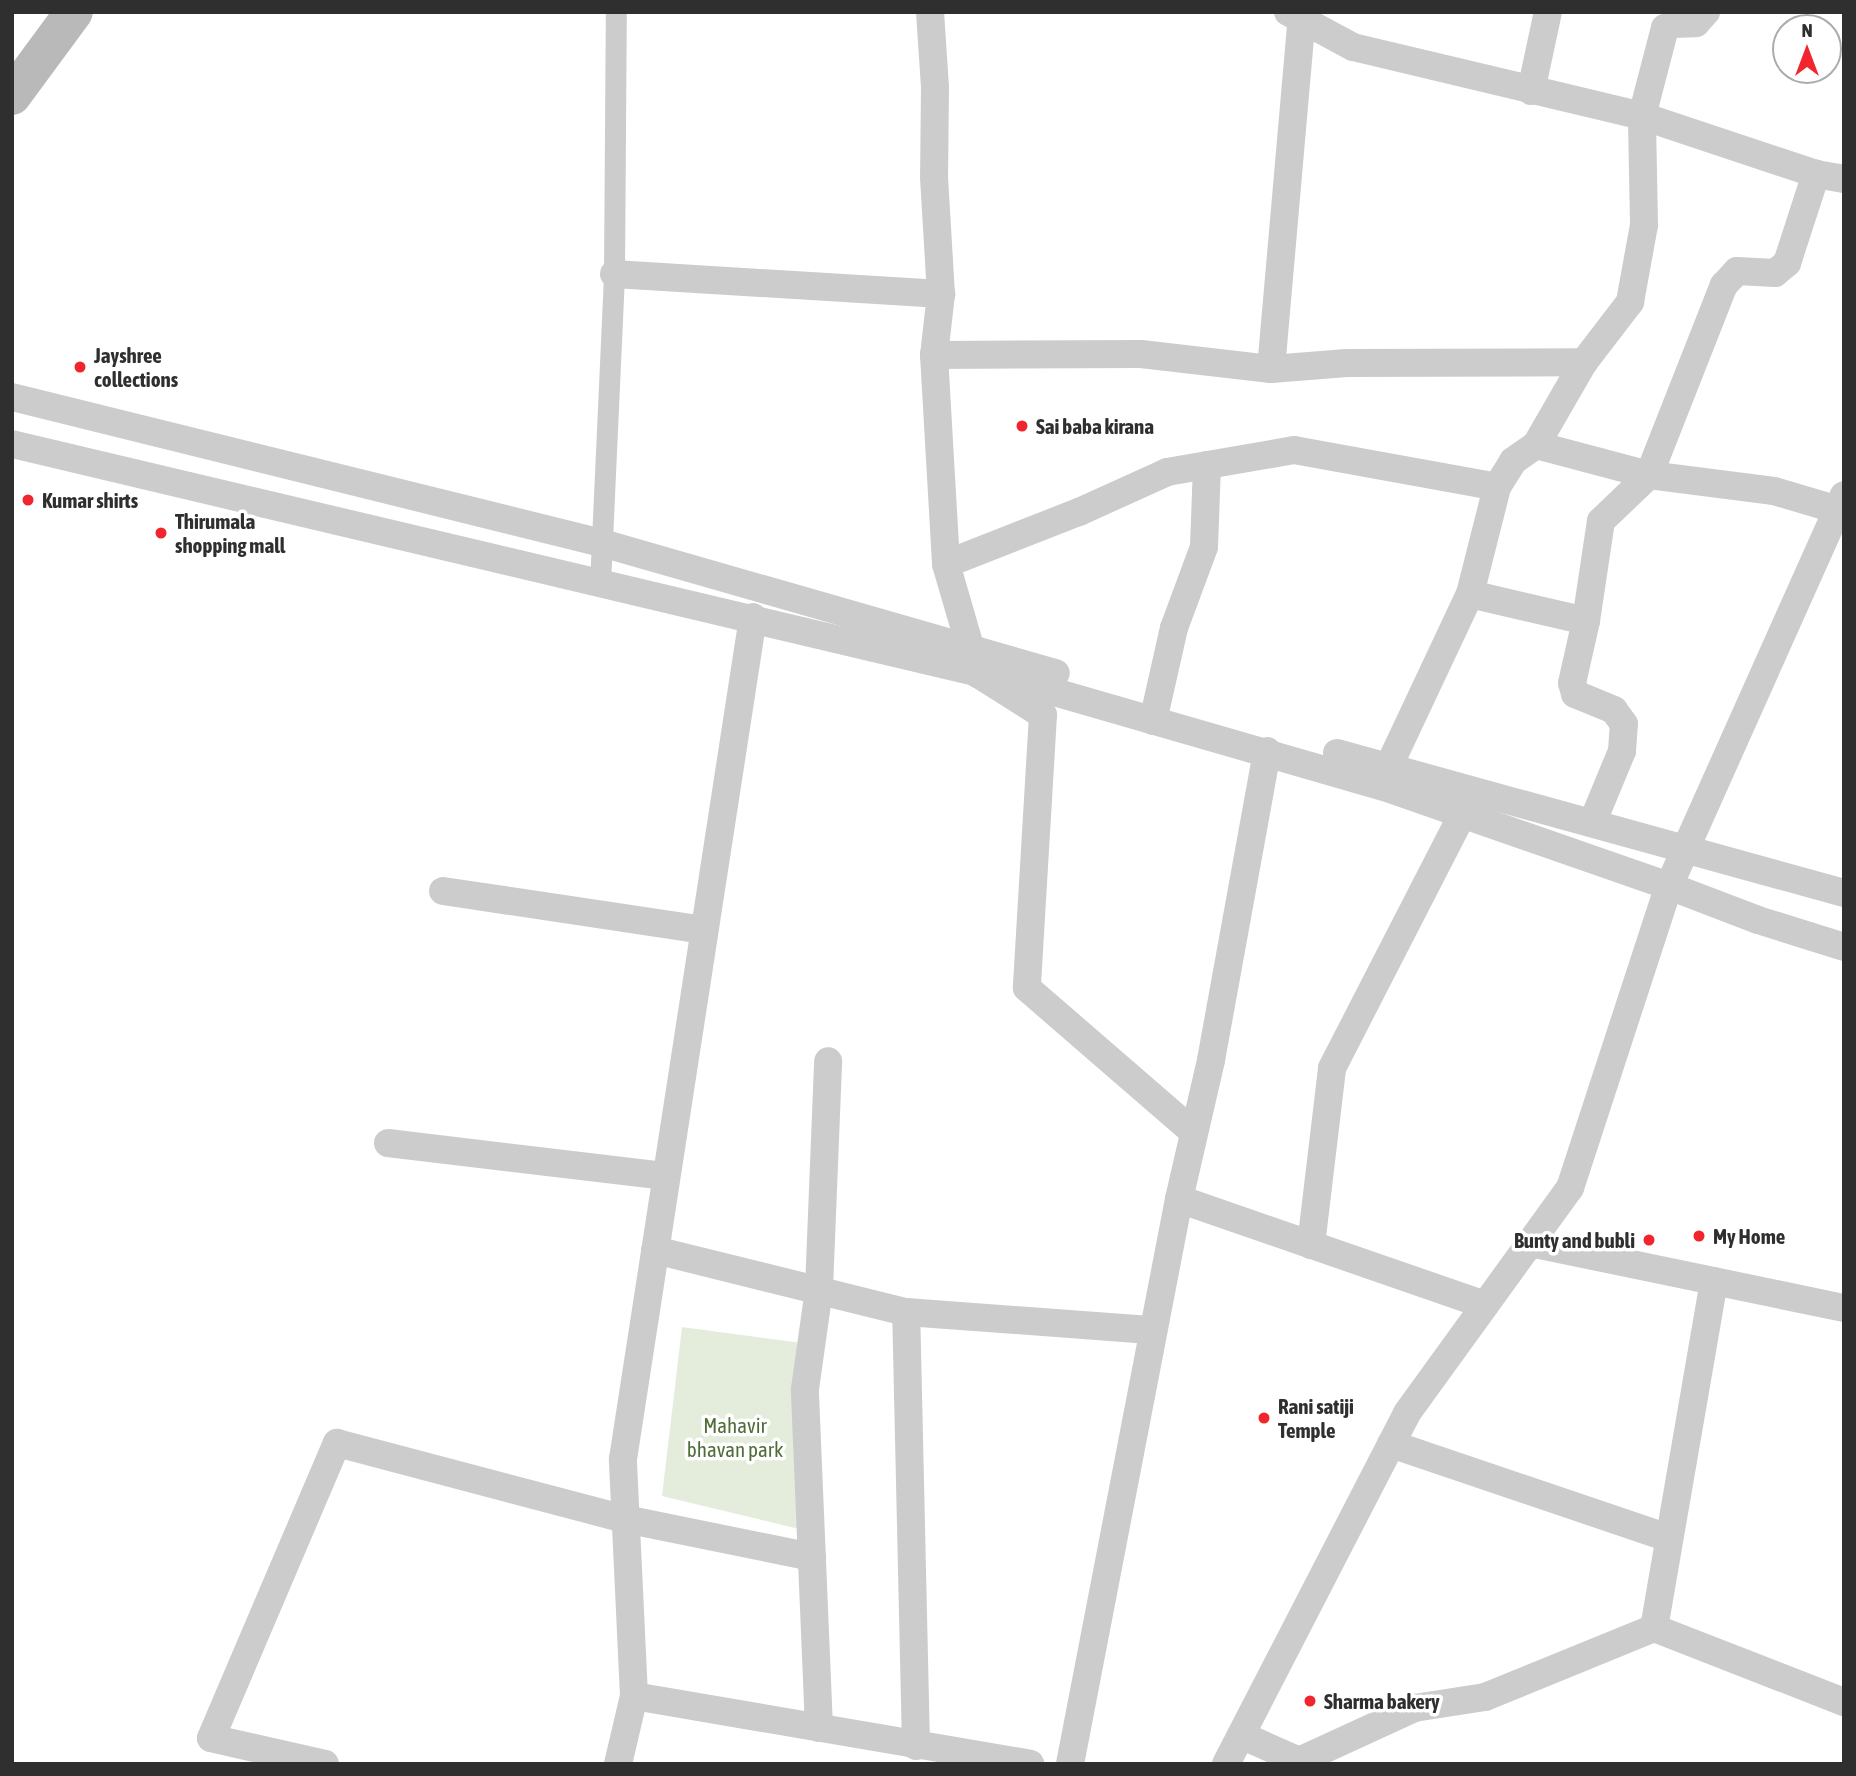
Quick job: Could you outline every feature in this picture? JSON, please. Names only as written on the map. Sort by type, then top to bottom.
[{"type":"main road","points":[[12,96],[74,12]]},
{"type":"street","points":[[600,584],[614,274],[616,12]]},
{"type":"street","points":[[930,12],[935,87],[934,177],[941,294],[934,355],[946,564],[975,661]]},
{"type":"street","points":[[1531,91],[1548,12]]},
{"type":"street","points":[[1391,779],[1470,594],[1497,487],[1513,461],[1536,445],[1584,362],[1630,302],[1644,225],[1642,116],[1665,28],[1672,24],[1696,23],[1706,12]]},
{"type":"street","points":[[1271,369],[1295,15],[1353,47],[1642,116],[1844,180]]},
{"type":"street","points":[[1593,821],[1622,751],[1624,724],[1614,710],[1575,694],[1572,683],[1586,621],[1601,521],[1648,475],[1724,285],[1737,271],[1775,273],[1787,263],[1816,173]]},
{"type":"street","points":[[614,274],[941,294]]},
{"type":"street","points":[[934,355],[1141,354],[1271,369],[1347,363],[1584,362]]},
{"type":"street","points":[[12,397],[602,543],[975,661],[1030,685],[1155,711],[1391,779],[1462,815],[1669,886],[1758,920],[1844,947]]},
{"type":"street","points":[[12,444],[600,584],[975,661],[1043,715],[1027,988],[1193,1132]]},
{"type":"street","points":[[1226,1764],[1407,1413],[1570,1188],[1669,886],[1842,507],[1774,491],[1648,475],[1536,445]]},
{"type":"street","points":[[946,564],[1079,512],[1167,472],[1294,450],[1497,487]]},
{"type":"street","points":[[1155,711],[1174,628],[1204,547],[1207,465]]},
{"type":"street","points":[[1470,594],[1586,621]]},
{"type":"street","points":[[618,1764],[634,1696],[623,1459],[752,617]]},
{"type":"street","points":[[1155,711],[1267,751],[1593,821],[1844,893]]},
{"type":"street","points":[[1070,1764],[1179,1199],[1211,1060],[1267,751]]},
{"type":"street","points":[[1311,1245],[1332,1068],[1462,815]]},
{"type":"street","points":[[443,891],[703,930]]},
{"type":"street","points":[[818,1728],[805,1389],[818,1289],[828,1061]]},
{"type":"street","points":[[388,1143],[666,1176]]},
{"type":"street","points":[[1179,1199],[1485,1305]]},
{"type":"street","points":[[1530,1243],[1844,1308]]},
{"type":"street","points":[[655,1250],[906,1312],[1153,1330]]},
{"type":"street","points":[[1654,1628],[1714,1281]]},
{"type":"street","points":[[906,1312],[916,1746]]},
{"type":"street","points":[[325,1764],[211,1738],[337,1443],[625,1519],[812,1557]]},
{"type":"street","points":[[1391,1444],[1669,1538]]},
{"type":"street","points":[[1241,1735],[1299,1761],[1414,1708],[1485,1697],[1654,1628],[1844,1702]]},
{"type":"street","points":[[634,1696],[1030,1764]]},
{"type":"green space","name":"Mahavir bhavan park","points":[[682,1327],[802,1343],[799,1529],[662,1496]]},
{"type":"place","name":"Jayshree collections","points":[[80,367]]},
{"type":"place","name":"Sai baba kirana","points":[[1022,426]]},
{"type":"place","name":"Kumar shirts","points":[[28,500]]},
{"type":"place","name":"Thirumala shopping mall","points":[[161,533]]},
{"type":"place","name":"My Home","points":[[1699,1236]]},
{"type":"place","name":"Bunty and bubli","points":[[1649,1240]]},
{"type":"place","name":"Rani satiji Temple","points":[[1264,1418]]},
{"type":"place","name":"Sharma bakery","points":[[1310,1701]]}]
